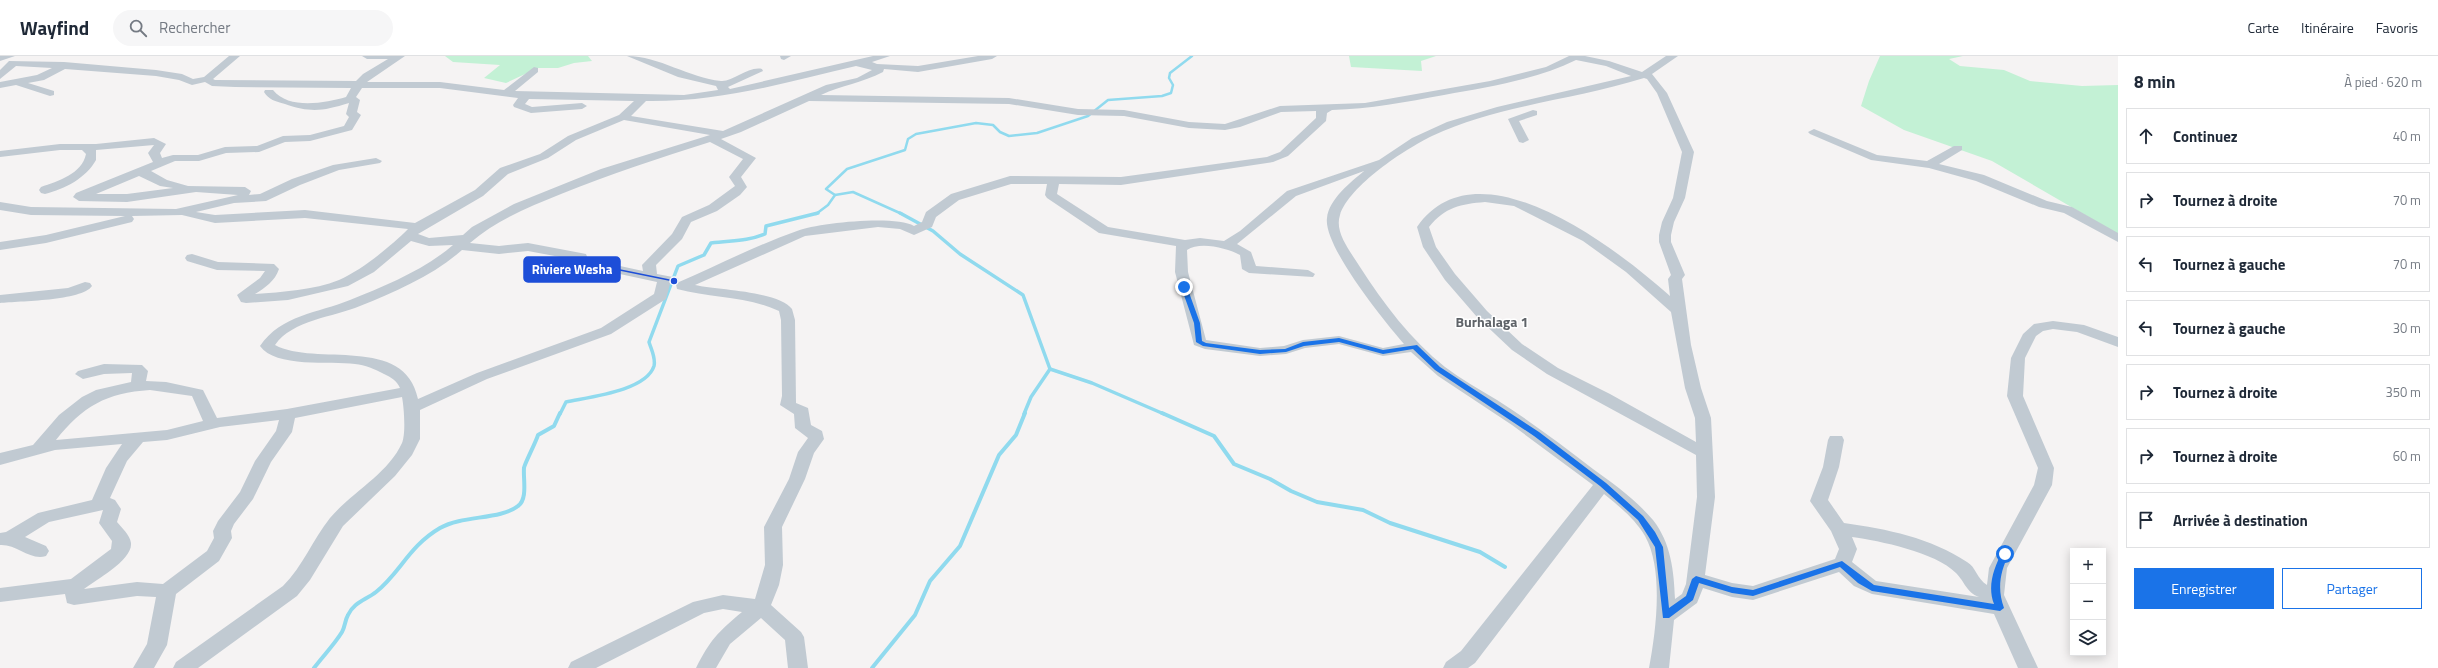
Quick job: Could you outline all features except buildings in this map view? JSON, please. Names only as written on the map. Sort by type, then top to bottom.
[{"type":"street","points":[[0,58],[10,56]]},
{"type":"street","points":[[0,76],[13,63],[64,65],[156,73],[182,77],[192,82],[207,79],[235,56]]},
{"type":"street","points":[[367,56],[400,56]]},
{"type":"street","points":[[350,99],[358,85],[380,67],[400,56]]},
{"type":"street","points":[[632,56],[682,74],[721,84],[725,89]]},
{"type":"street","points":[[207,79],[212,83],[235,84],[446,85],[526,96],[518,105],[531,110],[574,106],[601,107],[614,96],[644,98],[690,97],[855,63],[881,62],[890,65],[917,69],[961,63],[992,56]]},
{"type":"street","points":[[805,98],[1009,101],[1078,112],[1124,113],[1157,120],[1212,127],[1236,125],[1267,112],[1294,107],[1328,108],[1365,106],[1490,84],[1550,69],[1576,56],[1644,74],[1654,80],[1662,93],[1688,152],[1680,198],[1668,222],[1665,242],[1678,275],[1676,279],[1678,311],[1693,388],[1703,418],[1703,452],[1706,497],[1696,579],[1690,598],[1666,616]]},
{"type":"street","points":[[1659,668],[1666,616],[1659,547],[1653,534],[1624,502],[1603,484],[1536,434],[1438,369],[1414,346],[1402,333],[1360,276],[1334,233],[1332,219],[1340,202],[1382,162],[1410,143],[1445,126],[1566,96],[1644,74],[1673,56]]},
{"type":"street","points":[[183,668],[290,591],[301,581],[309,570],[320,546],[338,520],[404,453],[411,441],[412,407],[406,382],[398,375],[366,362],[345,357],[318,358],[292,355],[276,351],[267,346],[274,336],[290,325],[356,303],[422,272],[498,217],[518,207],[605,172],[746,126],[830,87],[875,74],[879,70],[881,62]]},
{"type":"street","points":[[0,85],[20,83],[40,78],[64,65]]},
{"type":"street","points":[[506,94],[534,70]]},
{"type":"street","points":[[725,89],[738,78],[758,71]]},
{"type":"street","points":[[20,83],[19,85],[50,93]]},
{"type":"street","points":[[51,212],[79,197],[173,158],[198,158],[225,150],[260,149],[283,139],[310,138],[340,131],[351,125],[355,119],[356,115],[351,114],[355,100],[350,99],[306,108],[273,97],[268,92]]},
{"type":"street","points":[[1523,140],[1513,119],[1566,105],[1570,100],[1566,96]]},
{"type":"street","points":[[192,258],[217,266],[262,266],[272,269],[267,279],[244,295],[246,299],[288,296],[344,283],[369,269],[380,258],[414,231],[479,193],[504,171],[548,158],[572,138],[623,117],[644,98]]},
{"type":"street","points":[[682,286],[802,233],[878,223],[903,226],[914,231],[928,224],[930,215],[955,197],[1010,180],[1126,180],[1269,160],[1284,154],[1313,124],[1322,119],[1320,111],[1328,108]]},
{"type":"street","points":[[412,407],[482,376],[606,331],[661,296],[657,278],[649,265],[651,262],[677,236],[686,220],[713,208],[741,187],[735,177],[750,158],[717,135],[623,117]]},
{"type":"street","points":[[1814,132],[1874,158],[1929,165],[1980,178],[2043,204],[2068,210],[2118,238]]},
{"type":"street","points":[[0,154],[60,147],[85,147],[154,141],[160,144],[154,153],[159,163]]},
{"type":"street","points":[[45,190],[69,180],[87,166],[92,153],[85,147]]},
{"type":"street","points":[[1929,165],[1958,148]]},
{"type":"street","points":[[0,206],[31,211],[51,212],[143,214],[176,213],[262,198],[296,182],[337,167],[376,161]]},
{"type":"street","points":[[1228,245],[1248,232],[1269,210],[1296,191],[1325,182],[1356,168],[1382,162]]},
{"type":"street","points":[[138,172],[148,172],[162,182],[183,187],[180,191]]},
{"type":"street","points":[[1053,181],[1051,195],[1056,200],[1078,211],[1104,230],[1185,244],[1197,241],[1228,245],[1248,254],[1250,258],[1249,269],[1308,274]]},
{"type":"street","points":[[79,197],[127,198],[201,188],[245,191],[236,203]]},
{"type":"street","points":[[1678,311],[1631,269],[1594,242],[1517,202],[1485,198],[1456,201],[1433,214],[1423,227],[1428,247],[1438,262],[1471,304],[1496,330],[1545,367],[1613,402],[1672,437],[1703,452]]},
{"type":"street","points":[[176,213],[215,219],[305,214],[352,220],[388,222],[414,231]]},
{"type":"street","points":[[0,246],[46,238],[143,214]]},
{"type":"street","points":[[414,231],[414,238],[433,242],[462,243],[499,250],[528,247],[550,250],[581,257],[583,262],[657,278],[696,290],[756,296],[785,309],[788,320],[790,396],[788,405],[802,412],[803,428],[816,435],[816,439],[806,452],[797,479],[772,527],[775,540],[773,548],[774,565],[770,585],[761,607],[723,639],[715,648],[706,668]]},
{"type":"street","points":[[1185,244],[1180,248],[1178,263],[1181,279],[1193,309],[1199,342],[1260,352],[1286,350],[1303,344],[1339,340],[1383,352],[1414,346]]},
{"type":"street","points":[[344,283],[347,294],[356,303]]},
{"type":"street","points":[[0,299],[70,292],[84,286]]},
{"type":"street","points":[[2028,668],[1998,602],[1998,568],[2043,485],[2046,468],[2040,450],[2015,396],[2018,358],[2030,334],[2039,327],[2053,325],[2086,330],[2118,343]]},
{"type":"street","points":[[83,374],[104,370],[136,368],[140,371],[138,386]]},
{"type":"street","points":[[38,449],[73,411],[83,404],[102,394],[138,386],[178,388],[198,393],[212,424]]},
{"type":"street","points":[[0,459],[38,449],[167,435],[212,424],[287,414],[408,391]]},
{"type":"street","points":[[75,586],[74,598],[137,589],[167,591],[200,567],[217,551],[223,538],[222,531],[227,521],[247,495],[263,461],[284,432],[287,423],[287,414]]},
{"type":"street","points":[[100,504],[113,470],[129,445],[139,437]]},
{"type":"street","points":[[1836,440],[1831,467],[1819,501],[1839,529],[1848,549],[1842,564]]},
{"type":"street","points":[[1453,668],[1468,657],[1603,484]]},
{"type":"street","points":[[0,595],[75,586],[116,558],[121,551],[122,545],[119,538],[108,523],[112,509],[110,504],[100,504],[44,517],[5,539]]},
{"type":"street","points":[[1839,529],[1876,533],[1912,542],[1963,568],[1972,584],[1998,602]]},
{"type":"street","points":[[5,539],[40,551]]},
{"type":"street","points":[[1696,579],[1732,590],[1753,593],[1842,564]]},
{"type":"street","points":[[1842,564],[1861,581],[1872,588],[1998,602]]},
{"type":"street","points":[[143,668],[157,645],[167,591]]},
{"type":"street","points":[[578,668],[700,607],[723,602],[761,607],[794,637],[798,668]]},
{"type":"green space","points":[[445,56],[588,56],[592,61],[574,63],[558,68],[538,68],[506,83],[484,78],[500,65],[453,62]]},
{"type":"green space","points":[[1349,56],[1436,56],[1421,61],[1422,71],[1351,67]]},
{"type":"green space","points":[[1880,56],[1963,56],[1949,59],[1960,66],[2004,70],[2030,81],[2082,86],[2118,85],[2118,234],[1992,161],[1904,130],[1861,106],[1869,81]]},
{"type":"waterway","points":[[835,195],[826,189],[847,169],[905,150],[908,139],[916,134],[976,123],[993,125],[1000,132],[1009,136],[1037,133],[1088,116],[1108,100],[1162,96],[1171,93],[1173,85],[1169,78],[1170,73],[1192,56]]},
{"type":"waterway","points":[[835,195],[853,192],[901,214]]},
{"type":"waterway","points":[[817,213],[828,205],[835,195]]},
{"type":"waterway","points":[[560,414],[566,402],[616,392],[629,387],[649,375],[654,366],[654,357],[649,342],[678,266],[704,255],[711,243],[745,240],[758,237],[765,234],[766,226],[817,213]]},
{"type":"waterway","points":[[901,214],[933,231],[960,254],[1023,295],[1050,369]]},
{"type":"waterway","points":[[1024,414],[1031,397],[1050,369]]},
{"type":"waterway","points":[[1050,369],[1092,383],[1164,414]]},
{"type":"waterway","points":[[314,668],[342,632],[347,617],[354,607],[384,585],[412,551],[429,535],[449,524],[501,514],[521,503],[524,494],[524,468],[538,435],[554,426],[560,413]]},
{"type":"waterway","points":[[872,668],[915,615],[930,581],[960,546],[999,455],[1016,435],[1025,413]]},
{"type":"waterway","points":[[1162,413],[1214,436],[1234,464],[1270,479],[1291,491],[1317,502],[1363,510],[1390,523],[1480,552],[1505,567]]},
{"type":"place","name":"Riviere Wesha","points":[[674,281]]},
{"type":"district","name":"Burhalaga 1","points":[[1492,322]]},
{"type":"route","points":[[1184,287],[1188,294],[1197,323],[1199,342],[1205,345],[1260,352],[1286,350],[1303,344],[1339,340],[1352,342],[1368,349],[1383,352],[1414,346],[1438,369],[1536,434],[1603,484],[1640,518],[1653,534],[1659,547],[1666,616],[1690,598],[1696,579],[1732,590],[1753,593],[1804,575],[1842,564],[1861,581],[1872,588],[2000,608],[1995,595],[1998,568],[2005,554]]}]
